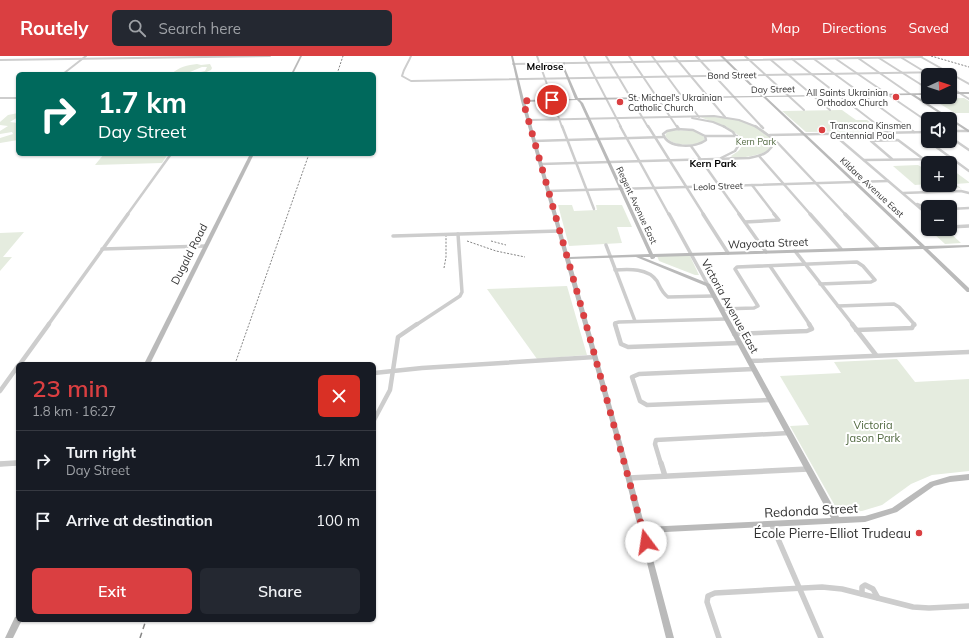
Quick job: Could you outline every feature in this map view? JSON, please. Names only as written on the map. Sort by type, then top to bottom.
[{"type":"street","points":[[66,72],[86,56]]},
{"type":"street","points":[[0,60],[270,56]]},
{"type":"street","points":[[293,72],[301,56]]},
{"type":"street","name":"Bond Street","points":[[412,56],[404,67],[402,76],[409,81],[921,72]]},
{"type":"street","points":[[512,56],[528,120],[629,478],[670,638]]},
{"type":"street","points":[[537,56],[575,163],[594,210]]},
{"type":"street","name":"Regent Avenue East","points":[[561,56],[564,63],[563,66],[656,263]]},
{"type":"street","name":"Victoria Avenue East","points":[[584,56],[654,188],[837,521]]},
{"type":"street","points":[[606,56],[655,138],[728,253]]},
{"type":"street","points":[[629,56],[679,129]]},
{"type":"street","points":[[652,56],[683,98]]},
{"type":"street","points":[[674,56],[725,117]]},
{"type":"street","points":[[696,56],[764,130]]},
{"type":"street","name":"Kildare Avenue East","points":[[721,56],[762,96],[856,182],[969,291]]},
{"type":"street","points":[[745,56],[804,110]]},
{"type":"street","points":[[832,56],[856,74],[921,117]]},
{"type":"street","points":[[854,56],[910,94],[969,131]]},
{"type":"street","points":[[898,56],[921,70]]},
{"type":"street","points":[[514,64],[921,57],[940,68]]},
{"type":"street","points":[[879,58],[921,85]]},
{"type":"street","points":[[771,59],[830,110]]},
{"type":"street","points":[[792,59],[887,132]]},
{"type":"street","points":[[814,59],[861,95],[914,132]]},
{"type":"street","points":[[957,77],[969,84]]},
{"type":"street","points":[[959,93],[969,93]]},
{"type":"street","points":[[959,93],[969,99]]},
{"type":"street","name":"Day Street","points":[[523,101],[921,94]]},
{"type":"street","points":[[0,98],[16,98]]},
{"type":"street","points":[[692,108],[700,119]]},
{"type":"street","points":[[684,116],[700,119],[725,127],[740,140],[740,146],[736,151],[729,155],[714,159]]},
{"type":"street","points":[[528,120],[697,116],[725,117],[751,124],[770,134],[878,248]]},
{"type":"street","points":[[664,138],[663,134],[666,131],[679,129],[694,130],[705,136],[737,136]]},
{"type":"street","points":[[957,131],[969,131]]},
{"type":"street","points":[[770,134],[921,132]]},
{"type":"street","points":[[832,133],[921,209]]},
{"type":"street","points":[[534,141],[664,138],[672,143],[691,146],[704,142],[706,139],[705,136]]},
{"type":"street","points":[[541,164],[732,159],[758,156],[772,149],[775,140]]},
{"type":"street","points":[[893,159],[871,141],[898,140],[921,157]]},
{"type":"street","points":[[957,143],[969,150]]},
{"type":"street","points":[[691,146],[766,252]]},
{"type":"street","points":[[939,148],[949,156]]},
{"type":"street","points":[[729,155],[737,166]]},
{"type":"street","points":[[21,362],[170,156]]},
{"type":"street","name":"Dugald Road","points":[[148,362],[251,156]]},
{"type":"street","points":[[758,156],[785,184],[841,249]]},
{"type":"street","points":[[864,160],[921,158]]},
{"type":"street","points":[[957,162],[969,171]]},
{"type":"street","name":"Leola Street","points":[[548,191],[888,182]]},
{"type":"street","points":[[745,222],[779,220],[752,185]]},
{"type":"street","points":[[903,193],[962,191],[969,193]]},
{"type":"street","points":[[912,201],[921,205]]},
{"type":"street","points":[[957,208],[969,208]]},
{"type":"street","points":[[957,227],[969,226]]},
{"type":"street","points":[[393,236],[559,231]]},
{"type":"street","points":[[376,416],[390,390],[398,337],[460,296],[462,292],[458,234]]},
{"type":"street","points":[[606,244],[636,321]]},
{"type":"street","points":[[102,249],[206,246]]},
{"type":"street","name":"Wayoata Street","points":[[568,258],[969,246]]},
{"type":"street","points":[[795,251],[876,356]]},
{"type":"street","points":[[635,256],[656,263],[708,286]]},
{"type":"street","points":[[721,309],[758,306],[735,268],[857,262],[863,266],[875,280],[871,282],[820,284]]},
{"type":"street","points":[[734,334],[807,331],[812,329],[770,266]]},
{"type":"street","points":[[615,270],[635,270],[652,276],[662,293],[668,297],[713,296]]},
{"type":"street","points":[[691,278],[702,276]]},
{"type":"street","points":[[838,306],[894,304],[900,307],[915,325],[912,328],[856,330]]},
{"type":"street","points":[[725,318],[636,321],[615,324],[623,346],[628,347],[739,342]]},
{"type":"street","points":[[749,361],[969,352]]},
{"type":"street","points":[[376,373],[422,368],[595,357]]},
{"type":"street","points":[[0,391],[16,369]]},
{"type":"street","points":[[754,369],[639,374],[632,376],[640,401],[647,405],[771,400]]},
{"type":"street","points":[[665,476],[655,444],[656,440],[789,433]]},
{"type":"street","points":[[0,464],[16,463]]},
{"type":"street","points":[[629,478],[808,469]]},
{"type":"street","name":"Redonda Street","points":[[643,530],[772,525],[865,519],[885,514],[898,508],[930,485],[946,479],[969,477]]},
{"type":"street","points":[[772,525],[821,638]]},
{"type":"street","points":[[862,594],[862,588],[865,585],[871,586],[876,591],[878,598]]},
{"type":"street","points":[[719,638],[707,602],[708,596],[715,593],[822,587],[842,589],[913,607],[929,608],[969,606]]},
{"type":"street","points":[[9,638],[17,622]]},
{"type":"green space","points":[[210,64],[212,68],[206,72],[201,72],[205,71],[207,67],[202,67],[190,72],[174,72],[187,66]]},
{"type":"green space","points":[[957,98],[964,98],[969,101],[969,113],[953,112],[940,104],[957,104]]},
{"type":"green space","points":[[842,110],[856,120],[867,120],[882,131],[806,132],[782,111]]},
{"type":"green space","points":[[16,113],[16,118],[10,122],[16,123],[16,140],[0,143],[0,138],[13,134],[12,132],[0,134],[0,131],[8,126],[0,125],[0,122],[8,115]]},
{"type":"green space","name":"Kern Park","points":[[700,117],[717,117],[743,121],[766,132],[773,139],[774,144],[770,149],[756,155],[733,158],[731,156],[742,146],[741,137],[727,127]]},
{"type":"green space","points":[[673,130],[695,131],[705,139],[699,144],[677,144],[665,136],[667,132]]},
{"type":"green space","points":[[102,156],[167,156],[162,163],[95,165]]},
{"type":"green space","points":[[918,165],[921,167],[921,185],[915,185],[893,166]]},
{"type":"green space","points":[[957,173],[969,182],[957,184]]},
{"type":"green space","points":[[558,205],[572,205],[574,211],[597,210],[596,205],[622,205],[632,227],[617,227],[622,243],[569,246]]},
{"type":"green space","points":[[24,232],[3,257],[12,257],[0,271],[0,233]]},
{"type":"green space","points":[[936,236],[953,236],[961,243],[945,244]]},
{"type":"green space","points":[[657,256],[690,256],[699,275],[695,275],[659,261]]},
{"type":"green space","points":[[567,286],[587,355],[537,359],[487,289]]},
{"type":"green space","name":"Victoria Jason Park","points":[[897,359],[915,382],[969,379],[969,471],[932,475],[911,484],[882,505],[862,511],[839,513],[790,426],[809,425],[780,376],[841,373],[834,362]]},
{"type":"railway","points":[[338,72],[343,56]]},
{"type":"railway","points":[[931,56],[969,67]]},
{"type":"railway","points":[[236,362],[308,156]]},
{"type":"railway","points":[[444,268],[446,257],[446,236]]},
{"type":"railway","points":[[467,241],[496,251],[525,257]]},
{"type":"railway","points":[[491,241],[506,245]]},
{"type":"railway","points":[[140,638],[145,622]]},
{"type":"place","name":"All Saints Ukrainian Orthodox Church","points":[[896,97]]},
{"type":"place","name":"St. Michael's Ukrainian Catholic Church","points":[[620,102]]},
{"type":"place","name":"Transcona Kinsmen Centennial Pool","points":[[822,130]]},
{"type":"place","name":"École Pierre-Elliot Trudeau","points":[[919,533]]},
{"type":"district","name":"Melrose","points":[[545,66]]},
{"type":"district","name":"Kern Park","points":[[713,163]]},
{"type":"route","points":[[552,100],[523,101],[614,422],[646,542]]}]
